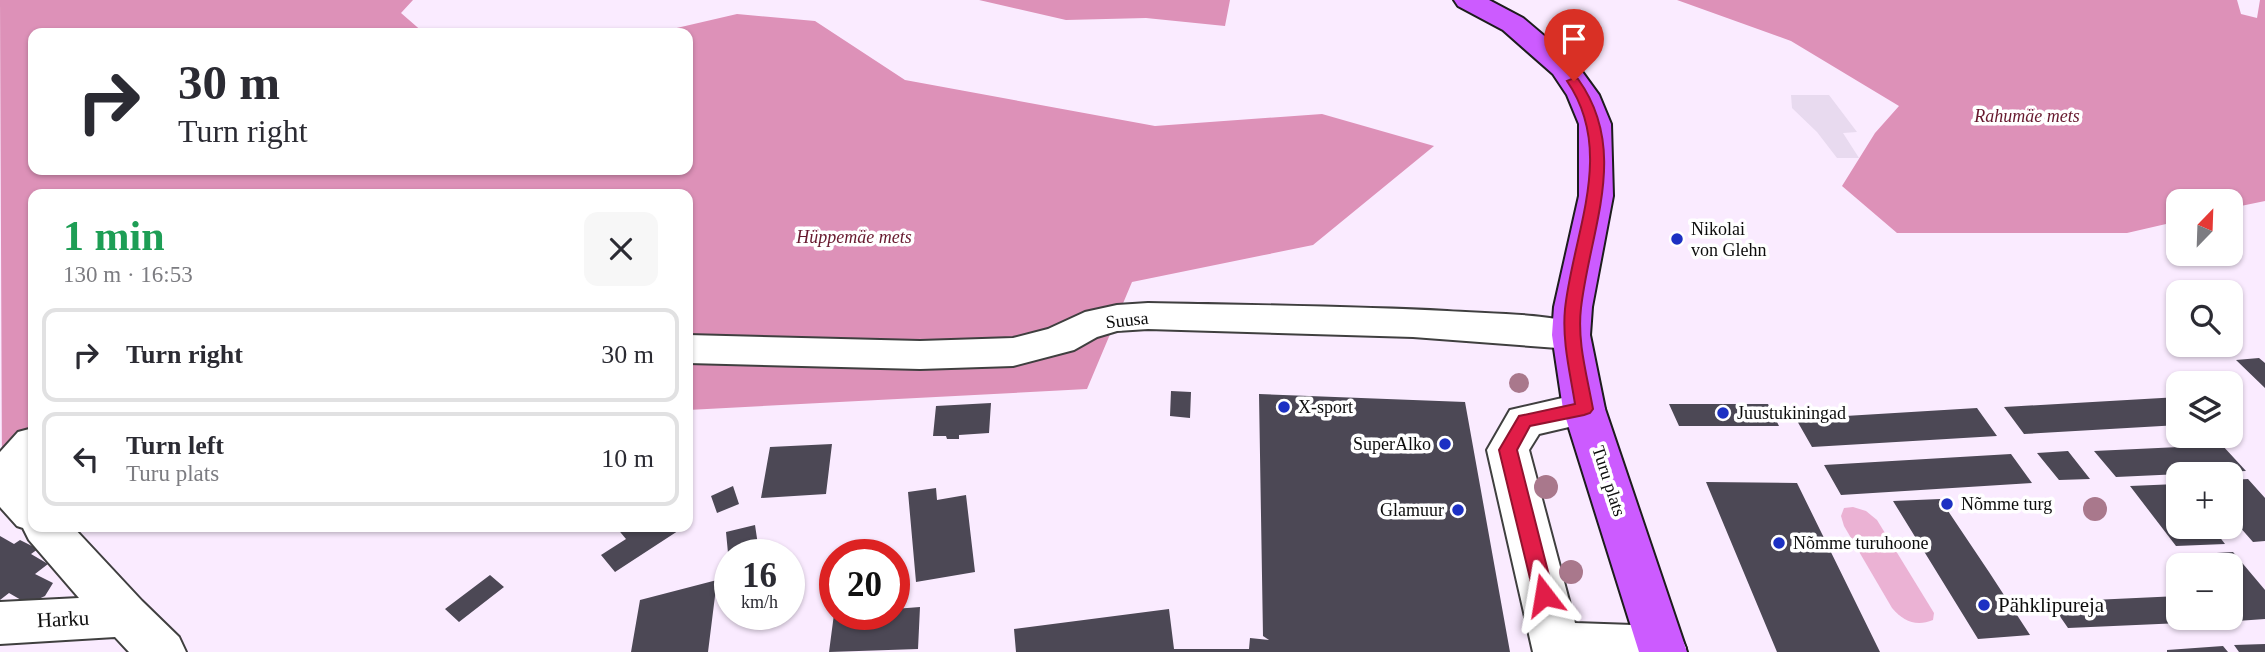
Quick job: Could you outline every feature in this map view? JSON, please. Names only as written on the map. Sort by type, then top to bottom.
[{"type":"main road","points":[[1468,0],[1513,24],[1564,68],[1583,95],[1595,124],[1596,196],[1572,321]]},
{"type":"main road","name":"Turu plats","points":[[1572,321],[1584,409],[1663,650]]},
{"type":"street","name":"Suusa","points":[[693,349],[920,355],[1013,352],[1059,340],[1085,326],[1117,318],[1148,316],[1359,320],[1501,328],[1572,321]]},
{"type":"street","points":[[1584,409],[1525,421],[1508,450],[1556,648],[1663,650]]},
{"type":"street","points":[[28,449],[1,479],[28,508]]},
{"type":"street","points":[[49,532],[125,616],[162,652]]},
{"type":"street","name":"Harku","points":[[0,623],[125,616]]},
{"type":"shaded area","points":[[1791,95],[1829,95],[1857,132],[1843,133],[1859,158],[1837,158],[1817,132],[1792,108]]},
{"type":"shaded area","points":[[1853,507],[1866,511],[1877,520],[1934,613],[1933,620],[1910,622],[1892,608],[1844,526],[1841,516],[1844,508]]},
{"type":"green space","name":"Hüppemäe mets","points":[[0,0],[413,0],[401,13],[418,28],[28,28],[28,175],[693,175],[693,28],[677,28],[737,14],[815,21],[905,80],[1155,126],[1322,114],[1434,146],[1313,245],[1132,282],[1087,389],[693,410],[693,189],[28,189],[28,473],[2,479]]},
{"type":"green space","points":[[979,0],[1230,0],[1225,26],[1146,18],[1066,20]]},
{"type":"green space","name":"Rahumäe mets","points":[[1677,0],[2237,0],[2241,14],[2257,18],[2260,0],[2265,0],[2265,201],[2244,205],[2244,189],[2166,189],[2166,224],[2127,233],[1897,233],[1842,186],[1875,133],[1899,106],[1791,41]]},
{"type":"building","points":[[2259,358],[2265,363],[2265,388],[2236,360]]},
{"type":"building","points":[[1171,391],[1191,392],[1190,418],[1170,416]]},
{"type":"building","points":[[1259,394],[1465,402],[1510,652],[1016,652],[1014,629],[1169,609],[1174,649],[1249,649],[1250,638],[1269,640],[1263,636]]},
{"type":"building","points":[[2166,398],[2166,426],[2024,434],[2004,407]]},
{"type":"building","points":[[991,403],[989,433],[959,435],[959,439],[933,436],[936,406]]},
{"type":"building","points":[[1669,404],[1768,404],[1779,426],[1679,426]]},
{"type":"building","points":[[1977,408],[1997,436],[1812,447],[1796,419]]},
{"type":"building","points":[[832,444],[826,494],[761,498],[770,447]]},
{"type":"building","points":[[2225,448],[2238,462],[2166,462],[2166,475],[2116,477],[2094,451]]},
{"type":"building","points":[[2068,451],[2090,479],[2059,480],[2037,453]]},
{"type":"building","points":[[2011,454],[2032,483],[1841,495],[1824,465]]},
{"type":"building","points":[[2243,479],[2248,479],[2265,498],[2265,541],[2253,542],[2243,531]]},
{"type":"building","name":"Nõmme turuhoone","points":[[1706,482],[1797,483],[1880,652],[1777,652]]},
{"type":"building","points":[[2166,484],[2166,533],[2130,486]]},
{"type":"building","points":[[733,486],[739,504],[717,513],[711,496]]},
{"type":"building","points":[[936,488],[937,500],[966,495],[975,572],[916,582],[908,492]]},
{"type":"building","points":[[1940,499],[2030,635],[1978,639],[1893,501]]},
{"type":"building","points":[[755,525],[757,539],[727,539],[726,532]]},
{"type":"building","points":[[620,532],[676,532],[615,572],[601,555],[626,539]]},
{"type":"building","points":[[0,536],[14,544],[20,540],[38,549],[31,554],[48,564],[35,574],[53,583],[45,596],[28,604],[9,593],[0,600]]},
{"type":"building","points":[[2171,539],[2221,539],[2225,544],[2176,546]]},
{"type":"building","points":[[2243,564],[2265,590],[2265,619],[2243,621]]},
{"type":"building","points":[[490,575],[504,587],[459,622],[445,609]]},
{"type":"building","points":[[714,581],[708,652],[631,652],[640,600]]},
{"type":"building","points":[[2166,597],[2166,624],[2068,628],[2050,602]]},
{"type":"building","points":[[920,607],[918,649],[829,652],[832,630],[910,630],[910,608]]},
{"type":"building","points":[[2265,644],[2265,652],[2239,652],[2234,645]]},
{"type":"building","points":[[2223,646],[2228,652],[2167,652],[2167,650]]},
{"type":"place","name":"Nikolai von Glehn","points":[[1677,239]]},
{"type":"place","name":"X-sport","points":[[1284,407]]},
{"type":"place","name":"Juustukiningad","points":[[1723,413]]},
{"type":"place","name":"SuperAlko","points":[[1445,444]]},
{"type":"place","name":"Nõmme turg","points":[[1947,504]]},
{"type":"place","name":"Glamuur","points":[[1458,510]]},
{"type":"place","name":"Nõmme turuhoone","points":[[1779,543]]},
{"type":"place","name":"Pähklipureja","points":[[1984,605]]},
{"type":"route","points":[[1544,595],[1508,450],[1525,421],[1584,409],[1571,335],[1573,307],[1596,196],[1597,158],[1595,124],[1574,81]]}]
